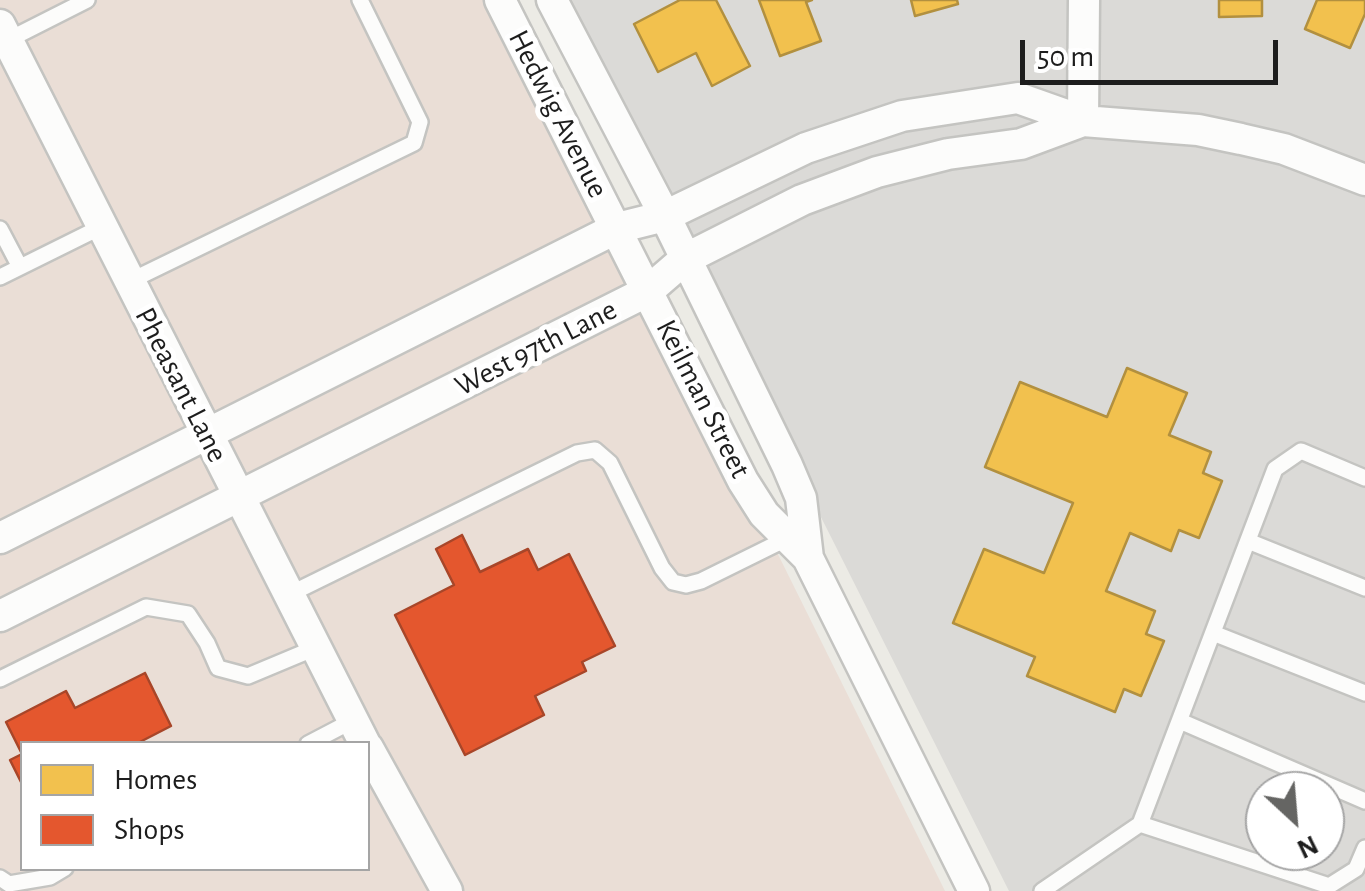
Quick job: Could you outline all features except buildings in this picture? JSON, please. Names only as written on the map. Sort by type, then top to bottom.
[{"type":"street","name":"Hedwig Avenue","points":[[500,0],[616,228]]},
{"type":"street","name":"Hedwig Avenue","points":[[552,0],[665,216]]},
{"type":"street","points":[[1083,121],[1084,0]]},
{"type":"street","name":"Pheasant Lane","points":[[4,32],[361,737]]},
{"type":"street","name":"West 97th Lane","points":[[0,538],[616,228],[665,216],[806,148],[902,116],[1018,98],[1083,121],[1198,130],[1284,150],[1365,180]]},
{"type":"street","name":"West 97th Lane","points":[[0,616],[648,291],[685,259],[840,184],[932,157],[1021,144],[1083,121]]},
{"type":"street","name":"Keilman Street","points":[[665,216],[801,498],[798,548]]},
{"type":"street","name":"Keilman Street","points":[[616,228],[743,481],[764,514],[798,548],[974,891]]},
{"type":"street","name":"Pheasant Lane","points":[[370,753],[448,891]]},
{"type":"lane","points":[[4,32],[87,0]]},
{"type":"lane","points":[[128,282],[414,143],[420,122],[360,0]]},
{"type":"lane","points":[[0,277],[100,226]]},
{"type":"lane","points":[[0,230],[20,267]]},
{"type":"lane","points":[[288,596],[577,452],[594,450],[610,463],[662,568],[673,582],[686,585],[701,581],[798,548]]},
{"type":"lane","points":[[1042,891],[1140,824],[1276,468],[1301,451],[1365,478]]},
{"type":"lane","points":[[1248,541],[1365,588]]},
{"type":"lane","points":[[0,679],[146,608],[188,614],[207,642],[218,668],[248,676],[315,648]]},
{"type":"lane","points":[[1213,632],[1365,693]]},
{"type":"lane","points":[[1180,721],[1365,801]]},
{"type":"lane","points":[[331,741],[361,737]]},
{"type":"lane","points":[[1140,824],[1329,886],[1356,869],[1365,848]]},
{"type":"lane","points":[[0,878],[10,884],[50,877],[61,871]]},
{"type":"shaded area","points":[[0,0],[503,0],[945,891],[0,891]]},
{"type":"shaded area","points":[[561,0],[1365,0],[1365,891],[1009,891]]}]
